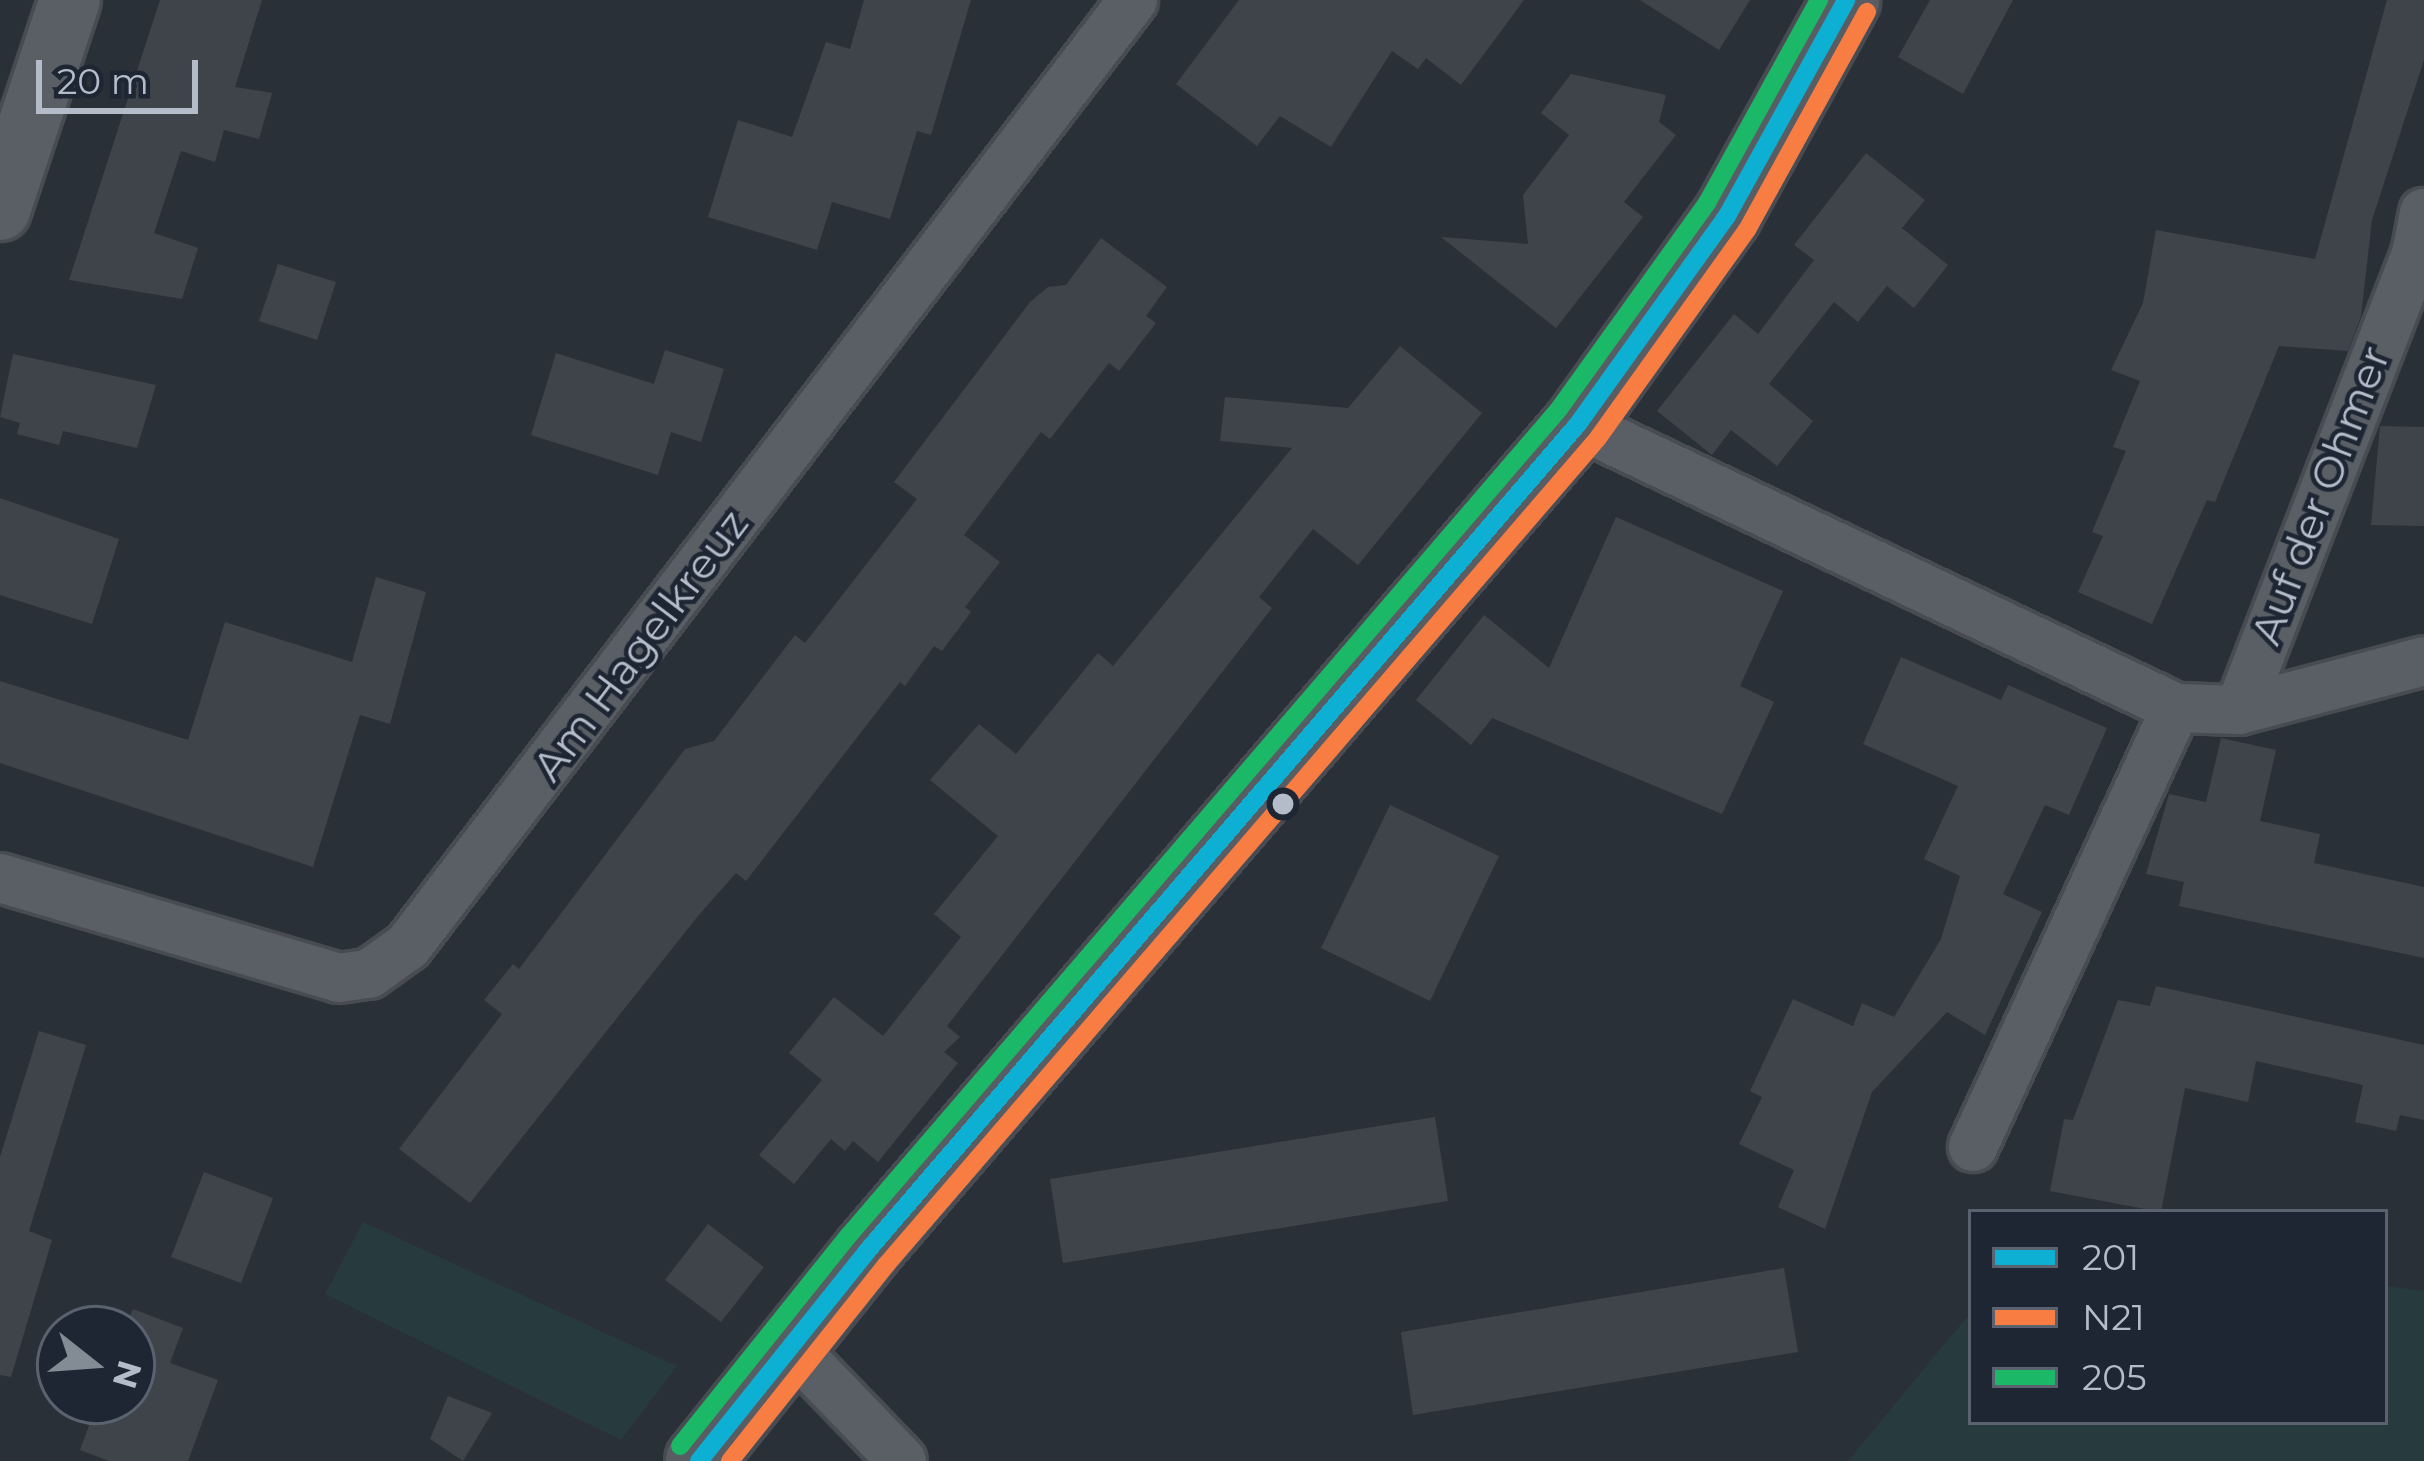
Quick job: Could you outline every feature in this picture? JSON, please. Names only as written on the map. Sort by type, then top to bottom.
[{"type":"main road","points":[[699,1461],[790,1345],[1578,424],[1727,216],[1846,0]]},
{"type":"street","points":[[0,210],[70,0]]},
{"type":"street","name":"Am Hagelkreuz","points":[[0,878],[319,974],[369,974],[408,946],[1132,0]]},
{"type":"street","name":"Auf der Ohmer","points":[[2239,710],[2416,254],[2424,213]]},
{"type":"street","name":"Auf der Ohmer","points":[[1578,424],[2176,708],[2239,710],[2424,661]]},
{"type":"street","points":[[1973,1147],[2176,708]]},
{"type":"street","points":[[790,1345],[902,1461]]},
{"type":"shaded area","points":[[363,1222],[677,1366],[621,1440],[325,1294]]},
{"type":"shaded area","points":[[2388,1286],[2424,1291],[2424,1461],[1848,1461],[1968,1316],[1968,1425],[2388,1425]]},
{"type":"building","points":[[160,0],[262,0],[235,87],[272,93],[259,139],[224,130],[215,162],[181,151],[154,233],[198,248],[182,299],[69,280]]},
{"type":"building","points":[[864,0],[971,0],[931,135],[917,131],[890,219],[832,202],[817,250],[708,217],[738,120],[792,137],[826,42],[850,49]]},
{"type":"building","points":[[1239,0],[1524,0],[1461,85],[1426,58],[1418,69],[1392,51],[1331,147],[1280,116],[1257,146],[1176,84]]},
{"type":"building","points":[[1640,0],[1750,0],[1719,50]]},
{"type":"building","points":[[1930,0],[2013,0],[1963,94],[1898,57]]},
{"type":"building","points":[[2387,0],[2424,0],[2424,60],[2372,220],[2361,316],[2348,351],[2279,346],[2215,502],[2207,500],[2152,624],[2078,592],[2103,536],[2092,532],[2126,451],[2113,447],[2140,381],[2111,370],[2143,303],[2156,230],[2315,259]]},
{"type":"building","points":[[1571,74],[1666,95],[1659,122],[1676,135],[1624,202],[1643,217],[1556,328],[1441,237],[1528,244],[1523,195],[1569,135],[1541,113]]},
{"type":"building","points":[[1866,153],[1925,200],[1902,228],[1948,265],[1914,308],[1887,286],[1858,322],[1834,302],[1769,384],[1813,421],[1777,466],[1731,430],[1712,455],[1657,411],[1734,314],[1758,334],[1814,260],[1794,245]]},
{"type":"building","points":[[1101,238],[1167,287],[1146,316],[1156,323],[1119,371],[1109,363],[1050,439],[1041,432],[964,535],[1000,562],[965,607],[971,612],[942,651],[934,646],[905,686],[900,682],[746,881],[736,873],[698,916],[470,1203],[399,1149],[502,1014],[484,1000],[513,964],[519,969],[685,749],[714,741],[795,635],[805,643],[917,499],[894,482],[1030,302],[1048,287],[1066,285]]},
{"type":"building","points":[[278,264],[336,282],[317,340],[259,321]]},
{"type":"building","points":[[1400,346],[1482,413],[1358,565],[1313,529],[1259,597],[1272,608],[947,1026],[960,1037],[944,1052],[958,1063],[878,1162],[853,1141],[845,1151],[831,1139],[794,1184],[759,1155],[822,1080],[789,1053],[834,997],[883,1036],[961,937],[934,914],[998,836],[930,780],[979,724],[1016,754],[1098,653],[1113,666],[1292,448],[1220,441],[1225,397],[1348,408]]},
{"type":"building","points":[[665,350],[724,369],[701,442],[671,432],[658,475],[531,435],[556,353],[654,384]]},
{"type":"building","points":[[13,354],[156,385],[137,448],[63,431],[59,445],[17,434],[20,423],[0,417]]},
{"type":"building","points":[[2380,426],[2424,427],[2424,526],[2371,525]]},
{"type":"building","points":[[0,498],[119,539],[92,624],[0,595]]},
{"type":"building","points":[[1616,517],[1783,591],[1740,686],[1774,702],[1722,814],[1492,718],[1471,745],[1416,700],[1484,615],[1549,668]]},
{"type":"building","points":[[376,577],[426,592],[390,724],[360,715],[313,867],[0,763],[0,681],[188,740],[225,622],[352,662]]},
{"type":"building","points":[[1901,657],[2001,700],[2008,685],[2107,728],[2069,815],[2045,805],[2003,894],[2042,912],[1985,1035],[1947,1012],[1872,1092],[1825,1229],[1778,1207],[1794,1170],[1739,1144],[1762,1097],[1750,1091],[1793,999],[1853,1026],[1862,1003],[1894,1017],[1941,939],[1960,876],[1924,859],[1958,786],[1863,744]]},
{"type":"building","points":[[2221,738],[2276,750],[2260,821],[2320,834],[2314,863],[2424,887],[2424,958],[2179,906],[2184,882],[2146,874],[2169,794],[2206,802]]},
{"type":"building","points":[[1390,805],[1499,856],[1430,1001],[1321,948]]},
{"type":"building","points":[[2156,986],[2424,1045],[2424,1120],[2400,1115],[2396,1131],[2355,1122],[2363,1085],[2256,1061],[2248,1102],[2185,1088],[2162,1209],[2050,1191],[2064,1119],[2073,1120],[2118,1000],[2150,1006]]},
{"type":"building","points":[[39,1031],[86,1045],[29,1231],[52,1240],[11,1377],[0,1375],[0,1157]]},
{"type":"building","points":[[1435,1117],[1448,1201],[1063,1263],[1050,1179]]},
{"type":"building","points":[[204,1172],[273,1198],[241,1283],[171,1257]]},
{"type":"building","points":[[708,1224],[764,1267],[721,1322],[665,1280]]},
{"type":"building","points":[[1784,1268],[1798,1352],[1413,1415],[1401,1332]]},
{"type":"building","points":[[156,1318],[183,1328],[170,1363],[218,1380],[188,1461],[109,1461],[80,1450],[89,1425],[156,1425]]},
{"type":"building","points":[[448,1396],[492,1413],[463,1461],[430,1439]]},
{"type":"transit line","name":"205","points":[[680,1446],[850,1234],[1559,409],[1707,203],[1819,0]]},
{"type":"transit line","name":"201","points":[[699,1461],[868,1250],[1578,424],[1727,216],[1846,0]]},
{"type":"transit line","name":"N21","points":[[730,1461],[886,1265],[1598,438],[1747,230],[1867,12]]}]
